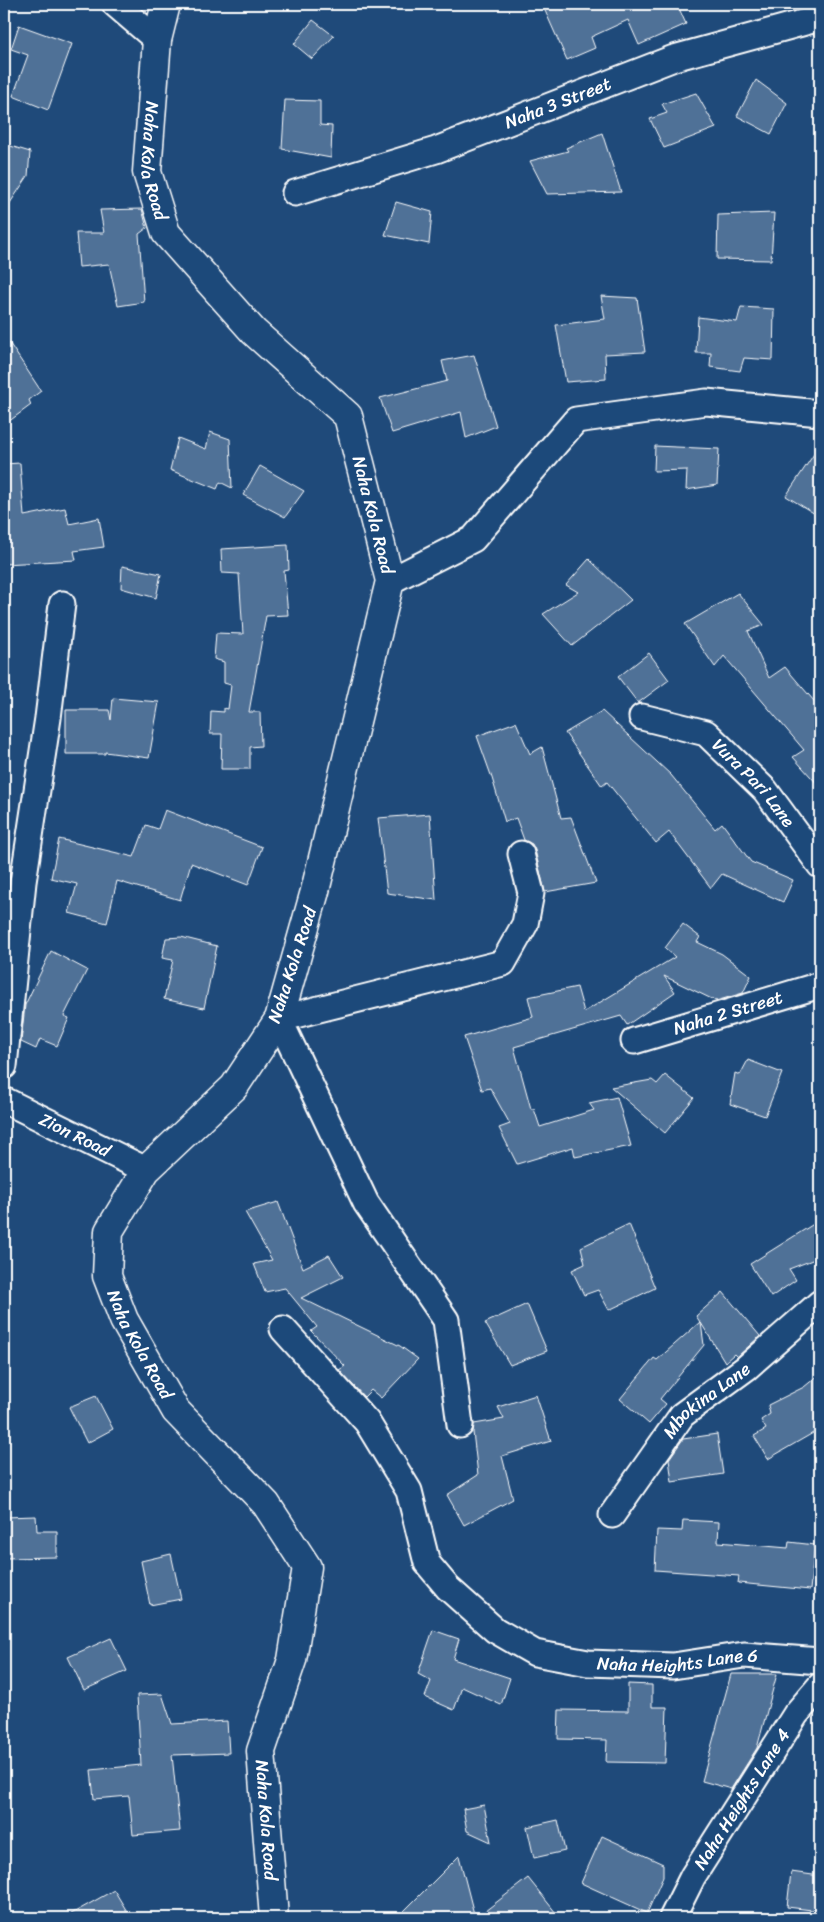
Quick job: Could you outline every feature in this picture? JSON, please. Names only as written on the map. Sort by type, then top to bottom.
[{"type":"street","points":[[115,4],[157,40]]},
{"type":"street","name":"Naha Kola Road","points":[[166,4],[157,40],[147,172],[166,233],[254,332],[348,416],[390,580],[315,891],[278,1019],[234,1087],[146,1170],[109,1231],[107,1276],[124,1320],[176,1411],[266,1504],[307,1567],[292,1660],[261,1751],[274,1918]]},
{"type":"street","name":"Naha 3 Street","points":[[294,193],[436,150],[674,58],[820,18]]},
{"type":"street","points":[[390,580],[474,538],[576,420],[706,402],[820,413]]},
{"type":"street","points":[[4,1066],[23,882],[48,718],[62,604]]},
{"type":"street","name":"Vura Pari Lane","points":[[642,717],[706,733],[765,790],[820,865]]},
{"type":"street","points":[[460,1425],[446,1320],[366,1203],[278,1019],[503,964],[525,924],[531,893],[521,854]]},
{"type":"street","name":"Naha 2 Street","points":[[634,1041],[820,985]]},
{"type":"street","name":"Zion Road","points":[[4,1100],[146,1170]]},
{"type":"street","name":"Mbokina Lane","points":[[612,1515],[682,1415],[746,1368],[820,1303]]},
{"type":"street","name":"Naha Heights Lane 6","points":[[283,1329],[367,1422],[409,1491],[427,1563],[448,1588],[495,1630],[536,1653],[588,1663],[673,1666],[744,1655],[820,1661]]},
{"type":"street","name":"Naha Heights Lane 4","points":[[672,1918],[693,1876],[796,1714],[820,1686]]},
{"type":"building","points":[[542,4],[677,4],[686,24],[639,45],[628,20],[591,37],[595,48],[567,60]]},
{"type":"building","points":[[313,20],[334,36],[312,59],[294,44]]},
{"type":"building","points":[[19,25],[72,44],[48,110],[13,96],[28,55],[11,49]]},
{"type":"building","points":[[756,80],[787,103],[771,134],[737,116]]},
{"type":"building","points":[[696,93],[716,128],[664,148],[650,119],[667,113],[662,104]]},
{"type":"building","points":[[285,100],[320,101],[320,125],[332,126],[331,158],[282,149]]},
{"type":"building","points":[[602,133],[621,192],[547,194],[530,161],[568,151],[566,148]]},
{"type":"building","points":[[4,144],[30,152],[28,176],[4,212]]},
{"type":"building","points":[[396,202],[432,212],[429,244],[385,235]]},
{"type":"building","points":[[142,209],[147,228],[139,234],[144,302],[118,306],[109,264],[79,267],[76,233],[104,233],[100,210]]},
{"type":"building","points":[[774,213],[771,260],[717,259],[718,215]]},
{"type":"building","points":[[601,296],[637,298],[645,352],[605,354],[606,379],[566,382],[556,325],[605,319]]},
{"type":"building","points":[[741,307],[774,309],[773,360],[744,358],[740,371],[710,367],[711,353],[696,353],[698,317],[737,322]]},
{"type":"building","points":[[4,335],[41,391],[29,400],[31,405],[4,425]]},
{"type":"building","points":[[474,355],[496,426],[466,438],[461,412],[392,433],[380,398],[447,381],[442,361]]},
{"type":"building","points":[[210,432],[230,439],[232,488],[220,482],[217,489],[170,470],[178,438],[206,449]]},
{"type":"building","points":[[820,445],[820,517],[786,496]]},
{"type":"building","points":[[655,446],[719,449],[717,485],[686,490],[687,470],[654,471]]},
{"type":"building","points":[[20,463],[24,516],[65,508],[69,524],[99,518],[104,547],[74,551],[76,560],[4,564],[4,464]]},
{"type":"building","points":[[260,466],[304,491],[285,517],[243,495]]},
{"type":"building","points":[[288,545],[289,570],[284,571],[288,615],[266,616],[249,712],[260,712],[261,746],[250,747],[250,769],[221,769],[222,734],[210,734],[211,711],[224,712],[224,708],[228,709],[231,685],[224,683],[224,662],[214,659],[216,633],[243,634],[239,574],[222,573],[221,549]]},
{"type":"building","points":[[589,559],[631,600],[572,646],[543,614],[578,592],[566,585]]},
{"type":"building","points":[[122,566],[161,574],[156,598],[121,588]]},
{"type":"building","points":[[738,593],[764,625],[748,631],[769,678],[785,667],[820,708],[820,787],[793,757],[804,750],[724,656],[715,667],[685,624]]},
{"type":"building","points":[[649,653],[669,680],[638,703],[618,677]]},
{"type":"building","points":[[113,698],[159,702],[149,758],[105,752],[105,754],[66,754],[66,710],[109,710],[111,720]]},
{"type":"building","points":[[602,711],[671,775],[715,829],[722,823],[751,862],[793,880],[783,902],[722,874],[711,888],[669,832],[656,843],[607,782],[602,786],[565,733]]},
{"type":"building","points":[[516,722],[530,754],[542,747],[561,818],[571,817],[596,883],[545,892],[532,844],[524,840],[516,818],[505,822],[477,736]]},
{"type":"building","points":[[165,810],[262,847],[248,885],[191,863],[180,900],[117,881],[107,923],[69,913],[77,884],[51,878],[59,839],[134,857],[146,825],[158,829]]},
{"type":"building","points":[[430,814],[436,900],[387,893],[378,818]]},
{"type":"building","points":[[683,924],[700,937],[697,942],[722,954],[751,976],[743,993],[716,1001],[664,976],[675,992],[627,1025],[621,1016],[514,1047],[531,1109],[534,1109],[540,1127],[594,1110],[589,1103],[617,1097],[631,1146],[575,1157],[573,1147],[517,1164],[499,1128],[510,1124],[490,1088],[482,1090],[464,1037],[533,1017],[528,997],[577,987],[584,1012],[675,957],[665,948]]},
{"type":"building","points":[[181,937],[217,946],[204,1008],[164,999],[173,960],[162,958],[166,938]]},
{"type":"building","points":[[51,951],[87,970],[64,1016],[69,1018],[57,1046],[40,1039],[36,1049],[21,1042],[25,1005]]},
{"type":"building","points":[[748,1060],[782,1073],[765,1116],[730,1104],[735,1073],[740,1075]]},
{"type":"building","points":[[665,1075],[694,1098],[665,1133],[611,1087],[652,1080],[657,1084]]},
{"type":"building","points":[[278,1202],[303,1268],[329,1255],[343,1277],[301,1298],[400,1346],[418,1359],[381,1398],[371,1390],[364,1397],[339,1370],[345,1366],[311,1331],[317,1327],[285,1288],[265,1292],[254,1264],[272,1260],[245,1212]]},
{"type":"building","points":[[820,1220],[820,1257],[789,1269],[796,1280],[771,1297],[750,1264]]},
{"type":"building","points":[[629,1224],[655,1288],[609,1310],[598,1290],[584,1295],[572,1270],[585,1264],[581,1247]]},
{"type":"building","points":[[723,1292],[760,1336],[737,1357],[734,1354],[725,1362],[701,1323],[704,1345],[660,1399],[666,1404],[649,1424],[620,1399],[654,1358],[657,1360],[700,1322],[696,1316]]},
{"type":"building","points":[[527,1304],[547,1351],[510,1365],[485,1323]]},
{"type":"building","points":[[820,1374],[820,1429],[768,1459],[754,1436],[766,1429],[761,1420],[770,1414],[768,1405],[804,1387]]},
{"type":"building","points":[[536,1395],[551,1441],[502,1456],[513,1499],[464,1525],[447,1495],[478,1475],[473,1432],[474,1424],[504,1419],[498,1407]]},
{"type":"building","points":[[96,1396],[113,1429],[87,1443],[69,1407]]},
{"type":"building","points":[[717,1434],[723,1474],[672,1482],[669,1459],[683,1439]]},
{"type":"building","points":[[36,1516],[37,1531],[57,1531],[57,1557],[4,1558],[4,1517]]},
{"type":"building","points":[[683,1520],[719,1522],[718,1542],[788,1548],[789,1542],[815,1545],[810,1590],[738,1583],[739,1576],[655,1570],[657,1530],[682,1531]]},
{"type":"building","points":[[171,1554],[181,1599],[150,1605],[141,1561]]},
{"type":"building","points":[[433,1630],[459,1639],[453,1659],[510,1678],[501,1705],[462,1687],[454,1710],[425,1697],[431,1681],[418,1674]]},
{"type":"building","points":[[111,1638],[127,1671],[84,1690],[68,1657]]},
{"type":"building","points":[[731,1674],[777,1674],[757,1748],[731,1789],[702,1781]]},
{"type":"building","points":[[628,1684],[652,1685],[652,1707],[667,1707],[665,1763],[606,1762],[607,1740],[558,1739],[559,1710],[628,1711]]},
{"type":"building","points":[[162,1694],[172,1724],[227,1721],[229,1753],[172,1755],[180,1831],[133,1835],[129,1796],[94,1799],[91,1770],[141,1765],[137,1695]]},
{"type":"building","points":[[484,1805],[491,1842],[467,1831],[463,1809]]},
{"type":"building","points":[[558,1820],[565,1851],[534,1858],[527,1827]]},
{"type":"building","points":[[602,1836],[663,1864],[663,1877],[647,1913],[581,1883]]},
{"type":"building","points":[[459,1856],[475,1918],[397,1918]]},
{"type":"building","points":[[791,1872],[820,1876],[820,1911],[787,1907]]},
{"type":"building","points":[[528,1878],[560,1918],[476,1918]]},
{"type":"building","points":[[114,1890],[131,1918],[64,1918]]}]
